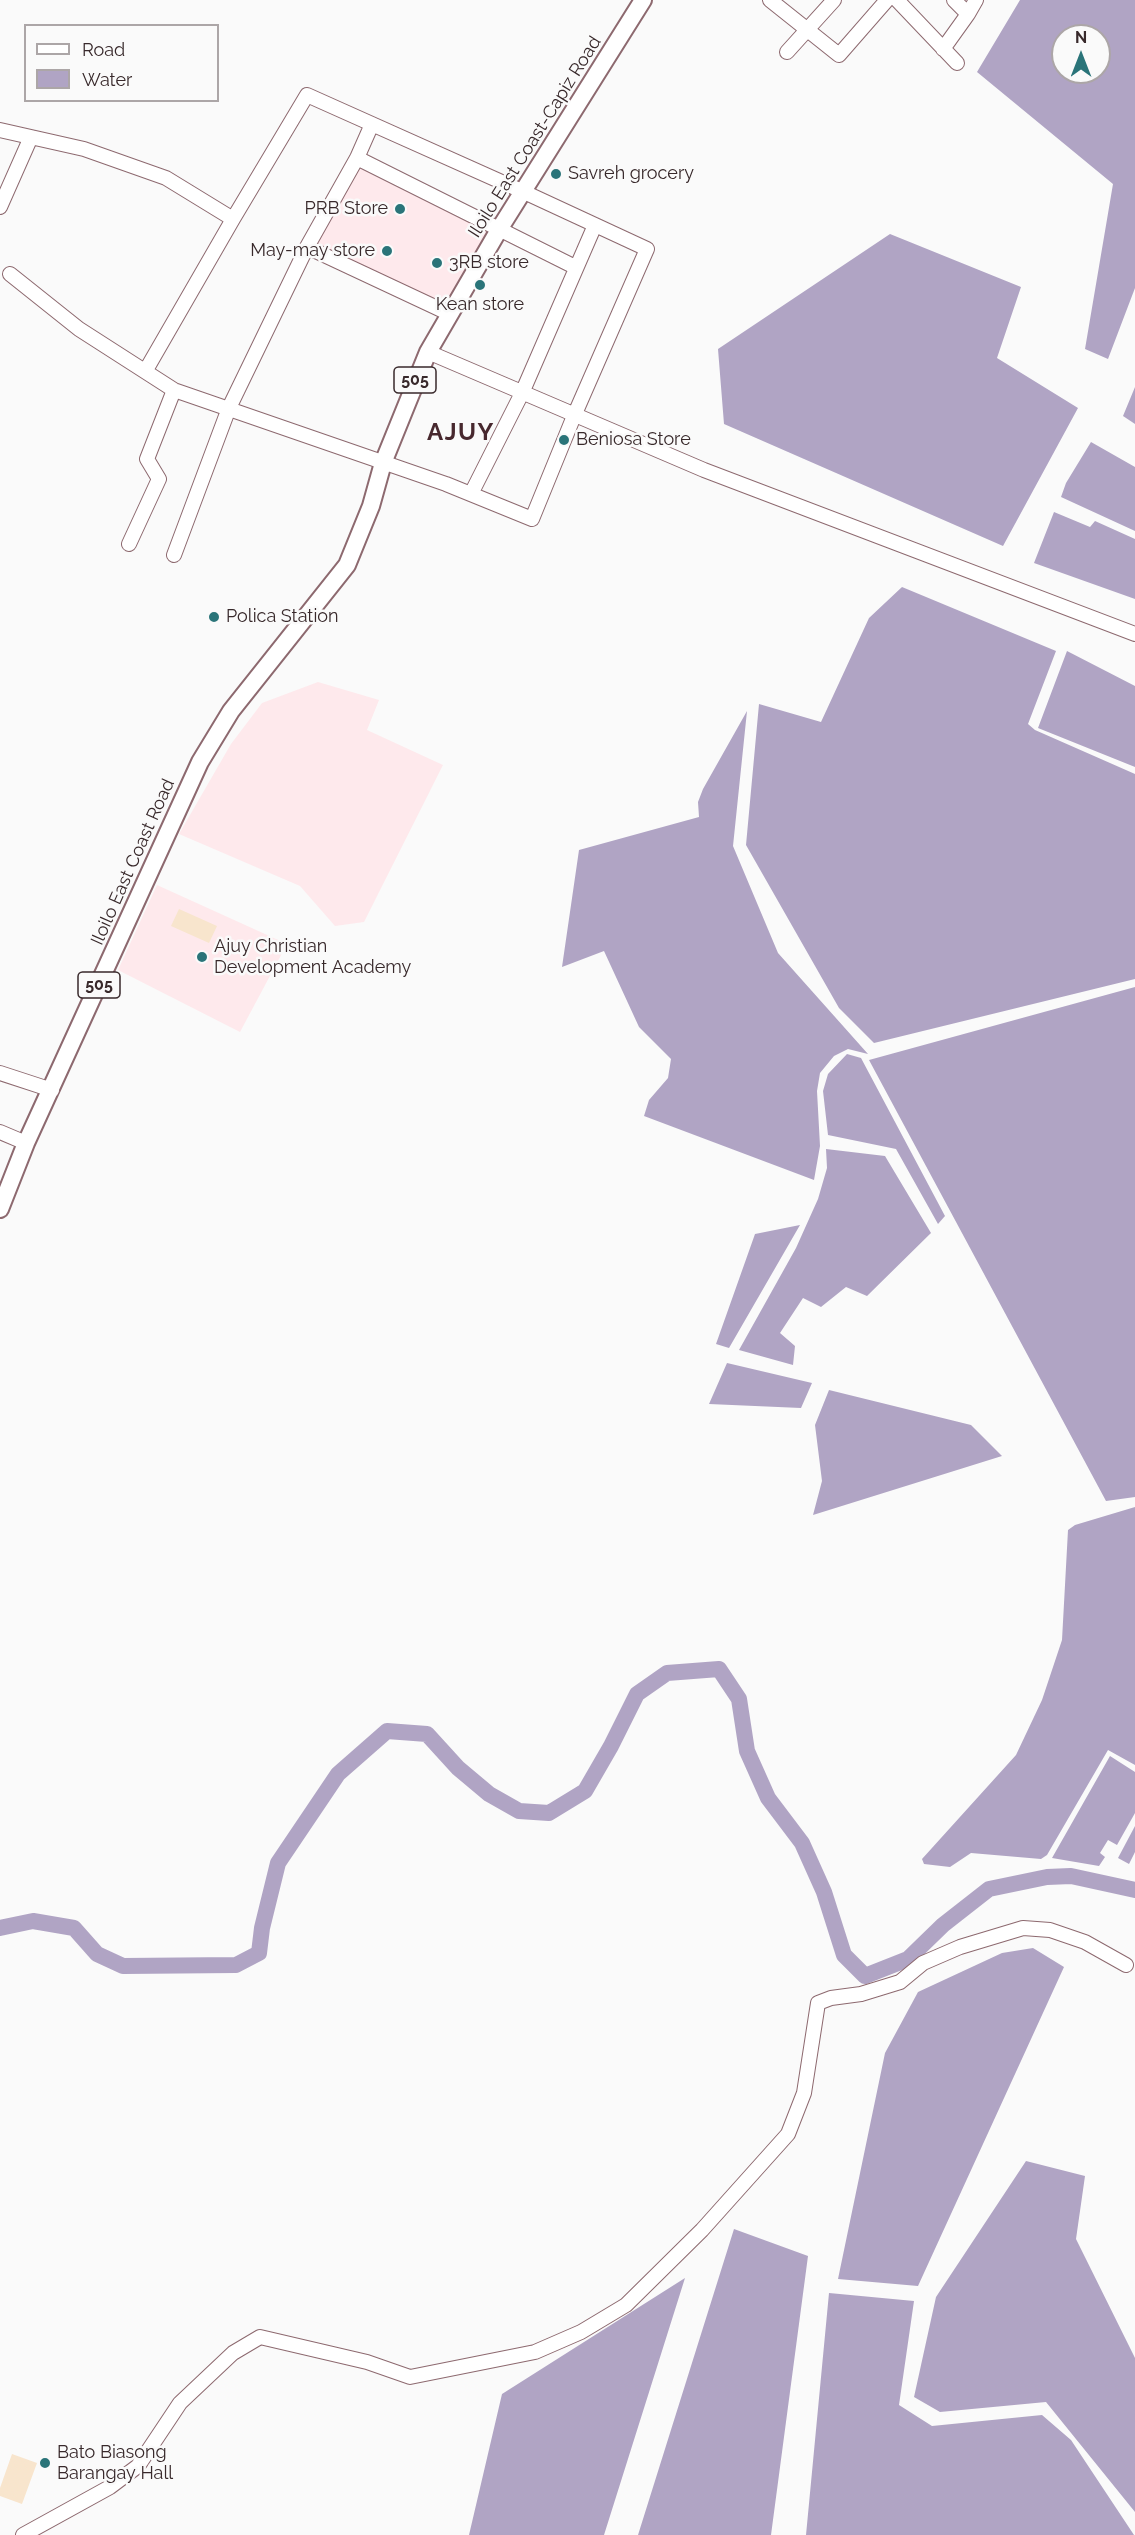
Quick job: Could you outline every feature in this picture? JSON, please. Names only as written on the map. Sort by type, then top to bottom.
[{"type":"main road","name":"Iloilo East Coast-Capiz Road","points":[[200,762],[231,711],[347,565],[371,506],[383,463],[428,352],[500,228],[643,0]]},
{"type":"main road","name":"Iloilo East Coast Road","points":[[0,1209],[6,1180],[52,1090],[200,762]]},
{"type":"street","points":[[787,52],[834,0]]},
{"type":"street","points":[[779,2],[839,56],[887,0]]},
{"type":"street","points":[[897,0],[957,63]]},
{"type":"street","points":[[954,0],[968,14]]},
{"type":"street","points":[[943,49],[976,0]]},
{"type":"street","points":[[10,274],[79,329],[174,390],[471,494],[532,519],[647,249],[308,95],[232,219],[146,370]]},
{"type":"street","points":[[174,555],[229,408],[306,247],[357,158],[372,124]]},
{"type":"street","points":[[0,130],[84,149],[166,178],[232,219]]},
{"type":"street","points":[[0,207],[31,137]]},
{"type":"street","points":[[357,158],[575,267]]},
{"type":"street","points":[[471,494],[522,393],[595,225]]},
{"type":"street","points":[[306,247],[450,314]]},
{"type":"street","points":[[428,352],[704,470],[1135,634]]},
{"type":"street","points":[[129,544],[159,479],[147,459],[174,390]]},
{"type":"street","points":[[0,1073],[52,1090]]},
{"type":"street","points":[[0,1132],[26,1143]]},
{"type":"street","points":[[23,2535],[110,2487],[138,2466],[180,2403],[233,2353],[260,2337],[367,2362],[410,2377],[535,2352],[581,2331],[626,2305],[702,2230],[788,2134],[804,2093],[818,2003],[900,1982],[923,1964],[960,1947],[1023,1928],[1050,1930],[1085,1941],[1126,1965]]},
{"type":"shaded area","points":[[356,161],[496,228],[449,312],[314,247]]},
{"type":"shaded area","points":[[318,682],[379,700],[367,730],[443,765],[364,922],[335,926],[300,886],[179,834],[231,744],[262,703]]},
{"type":"shaded area","name":"Ajuy Christian Development Academy","points":[[157,885],[287,944],[240,1032],[118,970]]},
{"type":"shaded area","points":[[179,909],[217,926],[209,943],[171,926]]},
{"type":"shaded area","points":[[12,2454],[37,2463],[22,2504],[0,2496],[0,2488]]},
{"type":"water","points":[[1020,0],[1135,0],[1135,288],[1108,359],[1085,349],[1113,184],[977,72]]},
{"type":"water","points":[[890,234],[1021,287],[997,358],[1078,408],[1003,546],[724,424],[718,349]]},
{"type":"water","points":[[1135,387],[1135,424],[1123,416]]},
{"type":"water","points":[[1091,442],[1135,467],[1135,531],[1061,497],[1066,483]]},
{"type":"water","points":[[1054,512],[1090,527],[1095,521],[1135,539],[1135,599],[1034,563]]},
{"type":"water","points":[[902,587],[1056,651],[1028,724],[1035,730],[1135,774],[1135,979],[874,1043],[839,1008],[746,845],[759,704],[821,722],[869,618]]},
{"type":"water","points":[[1067,651],[1135,686],[1135,767],[1038,728]]},
{"type":"water","points":[[747,711],[733,846],[778,953],[868,1054],[848,1049],[834,1056],[820,1073],[817,1091],[820,1146],[814,1180],[644,1116],[649,1100],[668,1078],[671,1059],[639,1027],[604,951],[562,967],[579,850],[699,817],[698,802],[703,789]]},
{"type":"water","points":[[1135,987],[1135,1497],[1106,1501],[869,1060]]},
{"type":"water","points":[[847,1054],[861,1058],[945,1216],[938,1224],[896,1149],[828,1135],[823,1091],[828,1074]]},
{"type":"water","points":[[826,1149],[885,1156],[931,1233],[867,1296],[846,1287],[821,1307],[803,1298],[780,1333],[795,1346],[793,1365],[739,1350],[796,1248],[818,1199],[827,1168]]},
{"type":"water","points":[[800,1225],[729,1348],[716,1344],[755,1234]]},
{"type":"water","points":[[727,1363],[812,1383],[801,1408],[709,1404]]},
{"type":"water","points":[[829,1390],[971,1425],[1002,1456],[813,1515],[822,1481],[815,1425]]},
{"type":"water","points":[[1135,1507],[1135,1765],[1108,1750],[1047,1855],[1041,1859],[971,1853],[950,1867],[924,1864],[922,1859],[1016,1755],[1042,1700],[1062,1640],[1068,1530],[1075,1525]]},
{"type":"water","points":[[1110,1756],[1135,1772],[1135,1813],[1117,1845],[1108,1840],[1100,1853],[1105,1857],[1099,1866],[1052,1858]]},
{"type":"water","points":[[1135,1826],[1135,1852],[1129,1864],[1118,1858]]},
{"type":"water","points":[[1033,1948],[1064,1967],[918,2286],[838,2279],[885,2053],[918,1992],[1002,1953]]},
{"type":"water","points":[[1026,2161],[1085,2176],[1076,2239],[1135,2358],[1135,2512],[1046,2402],[940,2412],[914,2397],[936,2297]]},
{"type":"water","points":[[734,2229],[808,2256],[771,2535],[638,2535]]},
{"type":"water","points":[[685,2278],[604,2535],[469,2535],[502,2394]]},
{"type":"water","points":[[829,2293],[914,2301],[899,2405],[932,2426],[1042,2415],[1071,2440],[1134,2535],[806,2535]]},
{"type":"waterway","points":[[0,1928],[33,1921],[74,1928],[97,1954],[123,1966],[236,1965],[259,1953],[262,1928],[278,1863],[338,1774],[387,1731],[427,1734],[458,1768],[489,1794],[519,1811],[549,1813],[585,1791],[637,1694],[667,1673],[719,1669],[739,1699],[747,1751],[768,1798],[802,1843],[824,1892],[844,1955],[865,1976],[908,1959],[943,1925],[989,1889],[1047,1877],[1071,1876],[1135,1890]]},
{"type":"place","name":"Savreh grocery","points":[[556,174]]},
{"type":"place","name":"PRB Store","points":[[400,209]]},
{"type":"place","name":"May-may store","points":[[387,251]]},
{"type":"place","name":"3RB store","points":[[437,263]]},
{"type":"place","name":"Kean store","points":[[480,285]]},
{"type":"place","name":"Beniosa Store","points":[[564,440]]},
{"type":"place","name":"Polica Station","points":[[214,617]]},
{"type":"place","name":"Ajuy Christian Development Academy","points":[[202,957]]},
{"type":"place","name":"Bato Biasong Barangay Hall","points":[[45,2463]]},
{"type":"district","name":"AJUY","points":[[461,433]]}]
